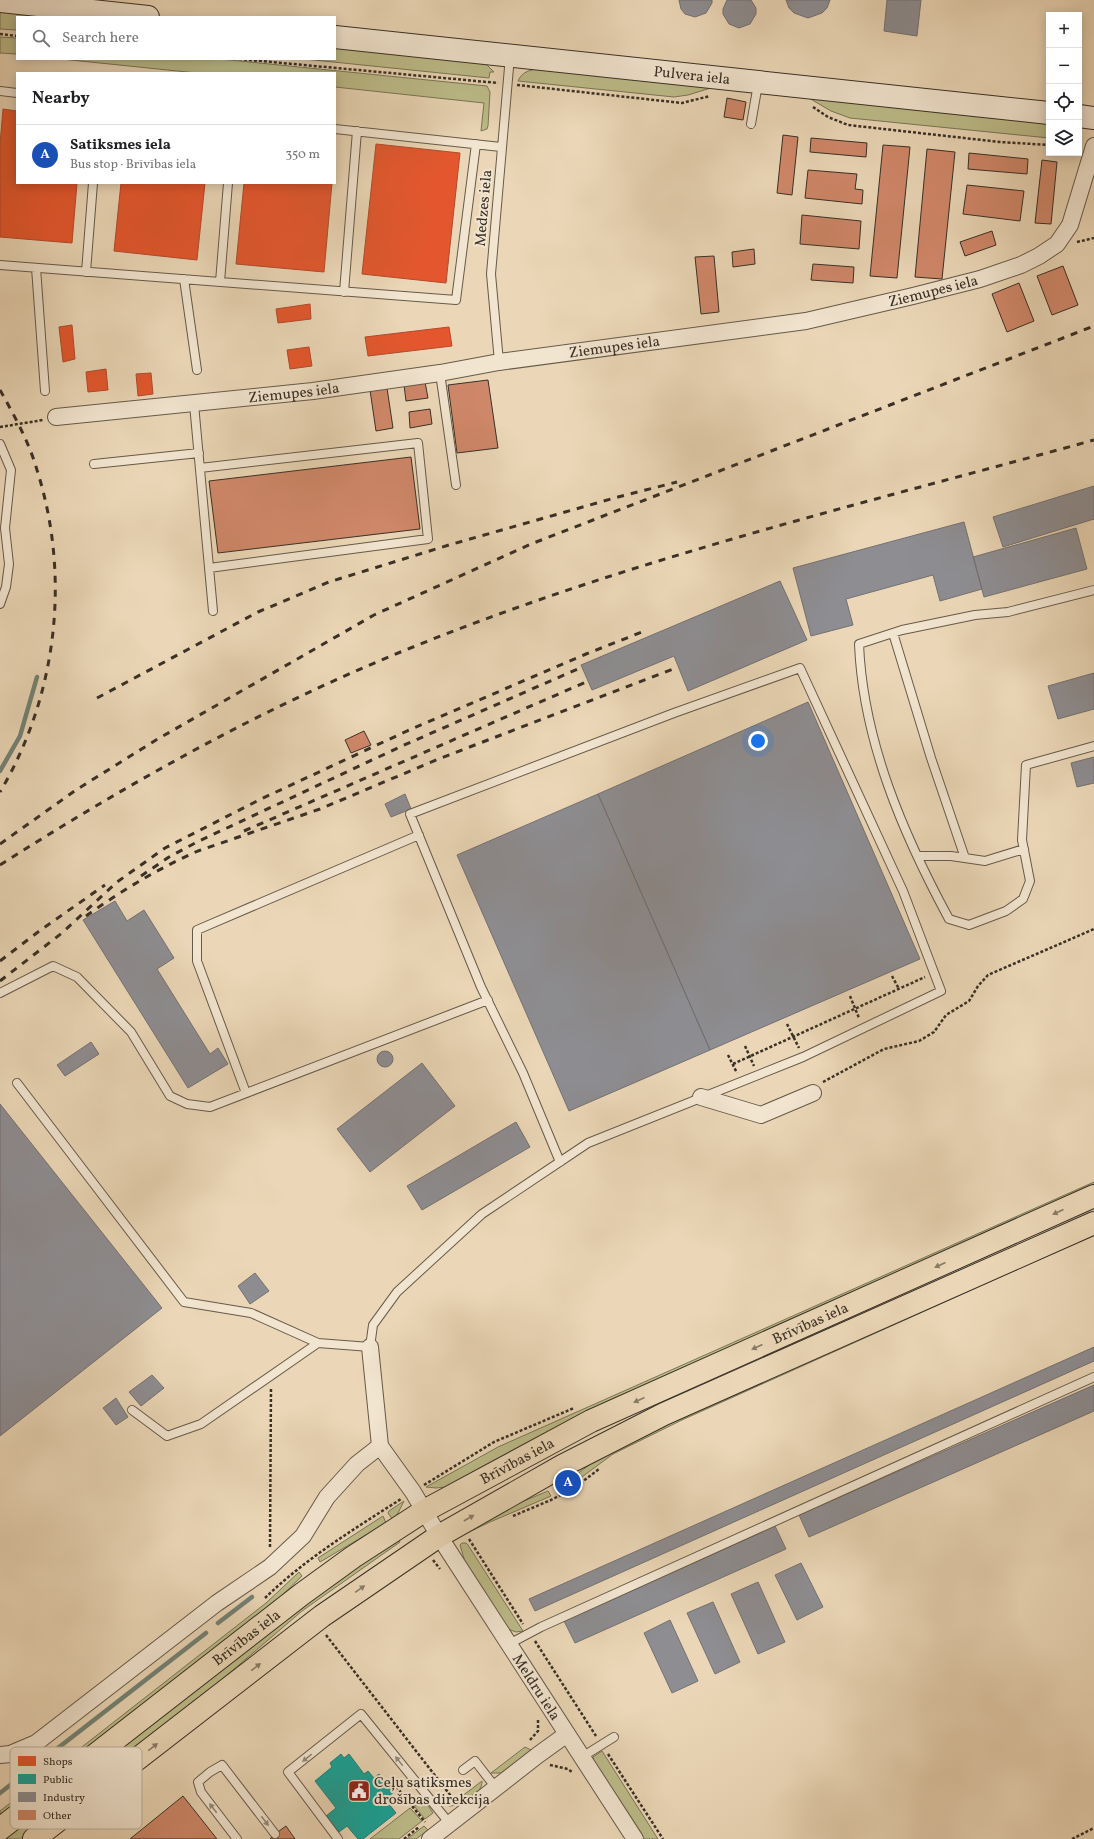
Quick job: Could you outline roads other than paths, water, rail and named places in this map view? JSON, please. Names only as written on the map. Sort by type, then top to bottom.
[{"type":"highway","name":"Brīvības iela","points":[[105,1747],[302,1594],[353,1557],[424,1511],[591,1421],[1094,1196]]},
{"type":"highway","name":"Brīvības iela","points":[[142,1755],[322,1616],[438,1536],[562,1466],[664,1414],[1094,1223]]},
{"type":"highway","name":"Brīvības iela","points":[[0,1829],[10,1821]]},
{"type":"highway","name":"Brīvības iela","points":[[34,1839],[47,1829]]},
{"type":"main road","points":[[0,1],[139,16]]},
{"type":"main road","name":"Pulvera iela","points":[[336,37],[1046,113]]},
{"type":"main road","points":[[1082,116],[1094,118]]},
{"type":"street","name":"Ziemupes iela","points":[[56,417],[313,391],[440,373],[499,362],[806,321],[973,281],[1021,265],[1039,256],[1057,244],[1070,225],[1094,146]]},
{"type":"street","points":[[701,1097],[761,1115],[813,1093]]},
{"type":"street","points":[[27,1747],[36,1743],[210,1608],[270,1567],[303,1536],[327,1497],[357,1464],[380,1446],[370,1347]]},
{"type":"street","name":"Meldru iela","points":[[380,1446],[413,1492],[438,1536],[635,1839]]},
{"type":"street","points":[[430,1839],[567,1734]]},
{"type":"street","points":[[0,1755],[10,1754]]},
{"type":"lane","name":"Medzes iela","points":[[499,362],[491,274],[510,55]]},
{"type":"lane","points":[[751,124],[758,81]]},
{"type":"lane","points":[[0,91],[16,93]]},
{"type":"lane","points":[[336,128],[502,147]]},
{"type":"lane","points":[[344,292],[357,131]]},
{"type":"lane","points":[[0,265],[456,300],[476,144]]},
{"type":"lane","points":[[86,272],[93,184]]},
{"type":"lane","points":[[220,282],[228,184]]},
{"type":"lane","points":[[36,268],[45,391]]},
{"type":"lane","points":[[184,279],[197,370]]},
{"type":"lane","points":[[440,373],[456,484]]},
{"type":"lane","points":[[194,404],[213,611]]},
{"type":"lane","points":[[200,468],[418,443],[428,539],[209,568]]},
{"type":"lane","points":[[0,444],[11,470],[5,528],[9,564],[6,587],[0,604]]},
{"type":"lane","points":[[94,464],[199,453]]},
{"type":"lane","points":[[1094,590],[1008,612],[975,615],[893,633],[860,644],[860,659],[870,721],[879,761],[893,800],[918,856],[949,919],[969,925],[1006,911],[1023,899],[1030,881],[1022,840],[1026,765],[1094,746]]},
{"type":"lane","points":[[893,633],[931,758],[965,858]]},
{"type":"lane","points":[[17,1083],[184,1302],[251,1313],[318,1343],[370,1347],[373,1325],[397,1292],[482,1214],[560,1162],[588,1143],[803,1056],[941,991],[903,891],[800,668],[674,712],[410,814],[488,1000],[523,1073],[560,1162]]},
{"type":"lane","points":[[246,1094],[197,961],[197,930],[419,835]]},
{"type":"lane","points":[[918,856],[951,856],[985,861],[1024,849]]},
{"type":"lane","points":[[0,993],[53,966],[77,977],[131,1032],[170,1096],[187,1104],[210,1108],[488,1000]]},
{"type":"lane","points":[[132,1410],[167,1436],[201,1424],[318,1343]]},
{"type":"lane","points":[[509,1644],[541,1627],[1094,1377]]},
{"type":"lane","points":[[338,1839],[288,1772],[361,1714],[450,1824]]},
{"type":"lane","points":[[582,1757],[614,1737]]},
{"type":"lane","points":[[463,1770],[475,1761],[496,1788]]},
{"type":"lane","points":[[237,1839],[201,1792],[198,1782],[210,1772],[222,1765],[275,1834]]},
{"type":"waterway","points":[[0,771],[20,736],[37,677]]},
{"type":"waterway","points":[[218,1623],[252,1597]]},
{"type":"waterway","points":[[59,1747],[206,1633]]},
{"type":"waterway","points":[[0,1793],[10,1785]]},
{"type":"railway","points":[[0,844],[76,790],[156,740],[374,615],[531,544],[1094,326]]},
{"type":"railway","points":[[0,390],[16,419],[37,470],[48,511],[54,552],[55,594],[53,635],[46,676],[35,716],[19,755],[0,792]]},
{"type":"railway","points":[[0,865],[150,774],[253,719],[413,647],[496,615],[665,559],[836,510],[1094,440]]},
{"type":"railway","points":[[97,698],[258,612],[329,582],[449,545],[618,497],[677,482]]},
{"type":"railway","points":[[0,981],[62,933],[117,882],[165,848],[261,799],[407,731],[586,654],[642,632]]},
{"type":"railway","points":[[141,876],[169,857],[197,842],[402,746],[580,668]]},
{"type":"railway","points":[[86,916],[140,880],[198,851],[320,809],[441,758],[673,669]]},
{"type":"railway","points":[[244,831],[586,682]]},
{"type":"railway","points":[[0,961],[42,929],[105,885]]},
{"type":"place","name":"Satiksmes iela","points":[[568,1483]]},
{"type":"place","name":"Ceļu satiksmes drošības direkcija","points":[[359,1791]]}]
